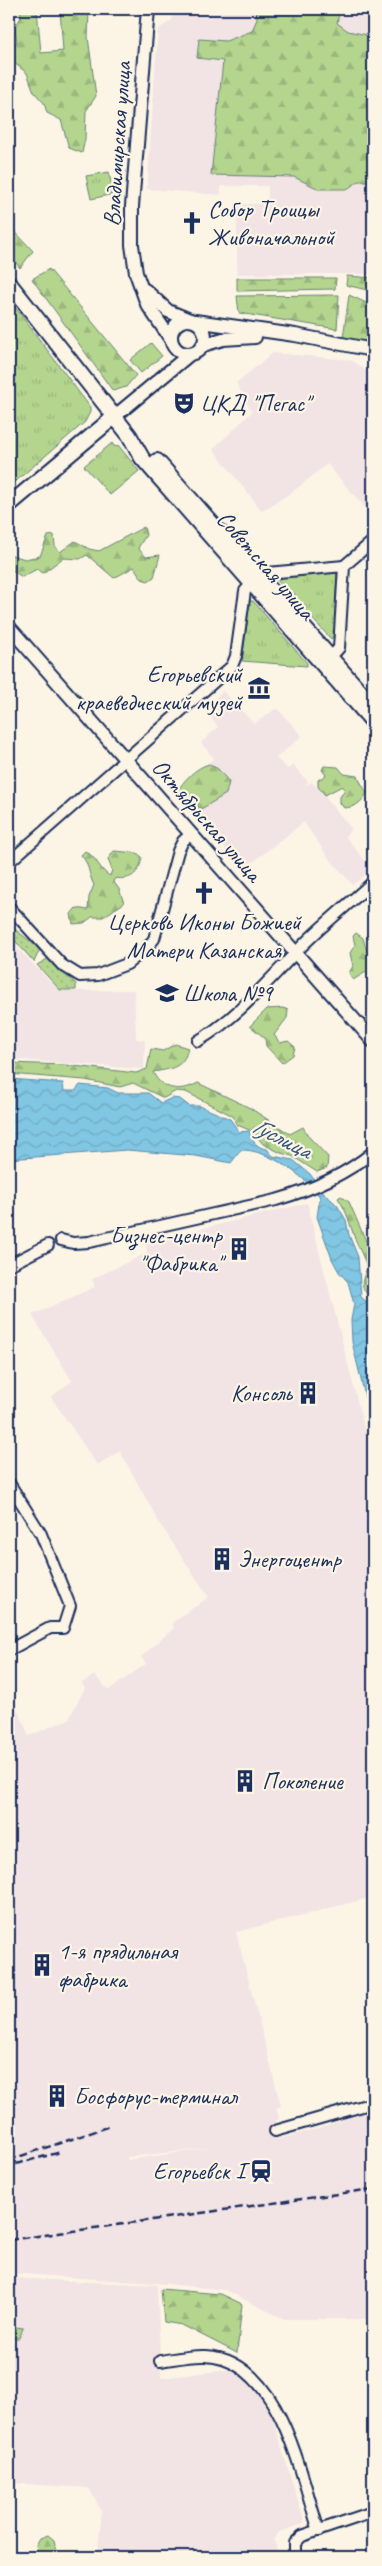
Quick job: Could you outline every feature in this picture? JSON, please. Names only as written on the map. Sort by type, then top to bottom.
[{"type":"main road","name":"Советская улица","points":[[9,284],[129,435],[150,452],[373,722]]},
{"type":"main road","points":[[9,505],[114,416]]},
{"type":"main road","name":"Советская улица","points":[[255,579],[373,706]]},
{"type":"street","name":"Владимирская улица","points":[[148,9],[132,206],[132,245],[139,281],[151,311],[171,341]]},
{"type":"street","name":"Владимирская улица","points":[[139,281],[158,304],[192,321],[295,335],[373,350]]},
{"type":"street","points":[[164,375],[171,359],[171,341],[174,327],[184,320],[192,321],[205,334],[203,345]]},
{"type":"street","points":[[114,416],[203,345],[235,337],[273,338],[352,352],[373,360]]},
{"type":"street","points":[[171,341],[179,352],[190,354]]},
{"type":"street","points":[[9,862],[232,666],[236,656],[245,590],[255,579],[267,573],[344,566],[373,541]]},
{"type":"street","points":[[330,658],[339,648],[344,566]]},
{"type":"street","name":"Октябрьская улица","points":[[9,627],[373,1042]]},
{"type":"street","points":[[9,907],[71,972],[89,976],[127,964],[146,949],[154,939],[178,851],[183,841],[191,834]]},
{"type":"street","points":[[198,1041],[216,1030],[235,1014],[296,953],[373,882]]},
{"type":"street","points":[[61,1240],[73,1243],[89,1242],[128,1235],[299,1193],[358,1164],[373,1152]]},
{"type":"street","points":[[9,1265],[48,1245]]},
{"type":"street","points":[[9,1483],[41,1534],[70,1606],[63,1628],[50,1628],[9,1650]]},
{"type":"street","points":[[275,2131],[373,2103]]},
{"type":"street","points":[[160,2361],[205,2356],[225,2360],[244,2368],[263,2387],[281,2416],[319,2531]]},
{"type":"street","points":[[295,2557],[296,2543],[302,2536],[373,2512]]},
{"type":"shaded area","points":[[172,9],[373,9],[373,274],[237,274],[237,204],[259,204],[259,200],[268,200],[268,186],[221,186],[221,195],[147,189],[158,30],[172,20]]},
{"type":"shaded area","points":[[273,353],[351,360],[362,367],[373,379],[373,517],[327,464],[295,490],[262,511],[213,449],[252,412],[236,383]]},
{"type":"shaded area","points":[[223,691],[254,724],[277,708],[302,736],[276,758],[288,769],[293,765],[308,782],[304,786],[312,782],[352,829],[345,836],[372,869],[353,885],[328,857],[304,822],[244,869],[174,792],[214,758],[201,743],[218,727],[204,709]]},
{"type":"shaded area","points":[[18,949],[60,991],[134,990],[136,1039],[145,1040],[144,1069],[9,1059],[9,956]]},
{"type":"shaded area","points":[[307,1203],[373,1463],[373,1897],[236,1932],[281,2106],[276,2108],[279,2118],[274,2124],[276,2137],[278,2139],[370,2111],[373,2112],[373,2319],[284,2319],[225,2290],[168,2284],[9,2273],[9,1703],[14,1701],[29,1736],[69,1719],[85,1688],[82,1683],[94,1675],[109,1690],[146,1664],[141,1657],[174,1628],[172,1623],[209,1597],[160,1524],[120,1451],[97,1465],[51,1397],[72,1381],[32,1315],[95,1287],[92,1279],[147,1253],[146,1242]],"holes":[[[211,2148],[128,2160],[127,2157]]]},
{"type":"shaded area","points":[[9,2278],[157,2285],[161,2378],[233,2369],[240,2372],[251,2384],[271,2414],[304,2520],[304,2524],[279,2532],[274,2540],[280,2557],[97,2557],[102,2512],[89,2488],[9,2483]]},
{"type":"green space","points":[[20,9],[37,9],[41,53],[63,51],[60,9],[89,9],[88,37],[96,96],[86,111],[85,139],[82,153],[69,148],[61,120],[47,113],[44,103],[34,92],[27,73],[9,59],[9,42],[17,43],[15,28],[21,17]]},
{"type":"green space","points":[[256,9],[340,9],[337,23],[348,31],[372,36],[366,106],[373,113],[373,181],[359,181],[347,189],[319,189],[294,177],[211,175],[223,61],[197,58],[199,39],[226,41],[252,31],[257,19]]},
{"type":"green space","points":[[109,172],[113,194],[91,199],[86,176]]},
{"type":"green space","points":[[9,225],[33,251],[20,268],[9,253]]},
{"type":"green space","points":[[49,269],[136,375],[126,387],[113,391],[32,279]]},
{"type":"green space","points":[[347,276],[373,278],[373,289],[371,291],[346,285]]},
{"type":"green space","points":[[237,278],[336,278],[335,289],[237,291]]},
{"type":"green space","points":[[339,295],[337,329],[239,313],[237,296]]},
{"type":"green space","points":[[349,295],[373,306],[373,342],[343,338]]},
{"type":"green space","points":[[9,299],[90,407],[90,412],[85,422],[9,487]]},
{"type":"green space","points":[[151,343],[162,356],[141,373],[130,360]]},
{"type":"green space","points":[[112,443],[115,447],[118,445],[139,471],[110,495],[84,466]]},
{"type":"green space","points":[[144,527],[146,535],[138,548],[146,557],[160,555],[154,577],[148,581],[142,579],[134,567],[114,578],[87,555],[80,559],[63,558],[43,573],[37,569],[22,577],[9,568],[9,554],[25,559],[40,556],[48,536],[54,535],[55,546],[60,552],[75,541],[89,549],[99,551]]},
{"type":"green space","points":[[337,572],[334,635],[331,639],[274,577]]},
{"type":"green space","points":[[250,601],[253,601],[307,663],[307,666],[242,661]]},
{"type":"green space","points":[[209,764],[218,769],[229,782],[226,794],[201,809],[186,806],[176,793],[190,775],[199,768]]},
{"type":"green space","points":[[324,766],[338,767],[344,774],[357,776],[367,793],[363,799],[352,807],[344,808],[340,803],[340,797],[345,789],[342,786],[325,795],[318,787],[318,780],[326,775],[322,770]]},
{"type":"green space","points":[[85,851],[110,876],[112,870],[108,859],[114,851],[137,853],[142,857],[137,871],[131,877],[116,878],[113,881],[119,889],[124,903],[103,917],[92,917],[84,923],[73,924],[71,914],[76,908],[88,910],[89,897],[94,885],[86,862],[81,855]]},
{"type":"green space","points":[[12,927],[40,949],[34,962],[9,934]]},
{"type":"green space","points":[[356,933],[363,938],[368,955],[373,957],[373,974],[371,979],[366,972],[353,980],[349,973],[353,966],[350,953],[355,945],[353,936]]},
{"type":"green space","points":[[49,958],[76,984],[76,990],[60,990],[37,965]]},
{"type":"green space","points":[[283,1008],[288,1010],[287,1018],[274,1035],[280,1043],[288,1041],[295,1047],[293,1055],[282,1063],[266,1046],[265,1038],[250,1026],[267,1009]]},
{"type":"green space","points":[[175,1044],[188,1048],[186,1055],[180,1064],[166,1070],[153,1072],[161,1083],[172,1088],[185,1088],[198,1083],[250,1108],[290,1134],[303,1127],[309,1137],[328,1157],[327,1168],[317,1172],[292,1156],[263,1144],[252,1131],[237,1125],[233,1116],[186,1092],[176,1091],[164,1098],[133,1083],[120,1087],[85,1080],[9,1074],[9,1063],[65,1065],[136,1073],[147,1069],[151,1049],[163,1051]]},
{"type":"green space","points":[[341,1196],[349,1202],[373,1257],[373,1301],[363,1286],[363,1278],[367,1268],[346,1213],[338,1198]]},
{"type":"green space","points":[[161,2289],[221,2294],[242,2304],[237,2353],[182,2325],[164,2322]]},
{"type":"green space","points":[[9,2326],[23,2328],[19,2338],[9,2338]]},
{"type":"green space","points":[[48,2535],[54,2540],[57,2557],[38,2557],[36,2545],[40,2538]]},
{"type":"water","points":[[9,1079],[63,1083],[64,1091],[75,1091],[80,1085],[108,1088],[118,1093],[148,1093],[161,1103],[172,1098],[180,1099],[189,1106],[200,1106],[230,1119],[239,1132],[249,1131],[253,1141],[258,1146],[267,1149],[273,1156],[293,1160],[310,1174],[325,1194],[337,1205],[346,1220],[349,1235],[358,1257],[361,1297],[373,1307],[373,1430],[352,1342],[351,1320],[354,1304],[348,1282],[339,1272],[332,1259],[317,1217],[320,1197],[305,1181],[285,1165],[273,1159],[262,1154],[241,1150],[231,1163],[196,1156],[127,1150],[9,1159]]},
{"type":"railway","points":[[9,2160],[111,2126]]},
{"type":"railway","points":[[16,2164],[61,2152]]},
{"type":"railway","points":[[9,2240],[373,2189]]},
{"type":"place","name":"Собор Троицы Живоначальной","points":[[192,223]]},
{"type":"place","name":"ЦКД \"Пегас\"","points":[[184,403]]},
{"type":"place","name":"Егорьевский краеведческий музей","points":[[259,688]]},
{"type":"place","name":"Церковь Иконы Божией Матери Казанская","points":[[204,893]]},
{"type":"place","name":"Школа №9","points":[[167,993]]},
{"type":"place","name":"Бизнес-центр \"Фабрика\"","points":[[239,1249]]},
{"type":"place","name":"Консоль","points":[[308,1393]]},
{"type":"place","name":"Энергоцентр","points":[[222,1559]]},
{"type":"place","name":"Поколение","points":[[245,1781]]},
{"type":"place","name":"1-я прядильная фабрика","points":[[42,1965]]},
{"type":"place","name":"Босфорус-терминал","points":[[57,2096]]},
{"type":"place","name":"Егорьевск I","points":[[261,2171]]},
{"type":"water label","name":"Гуслица","points":[[282,1138]]}]
